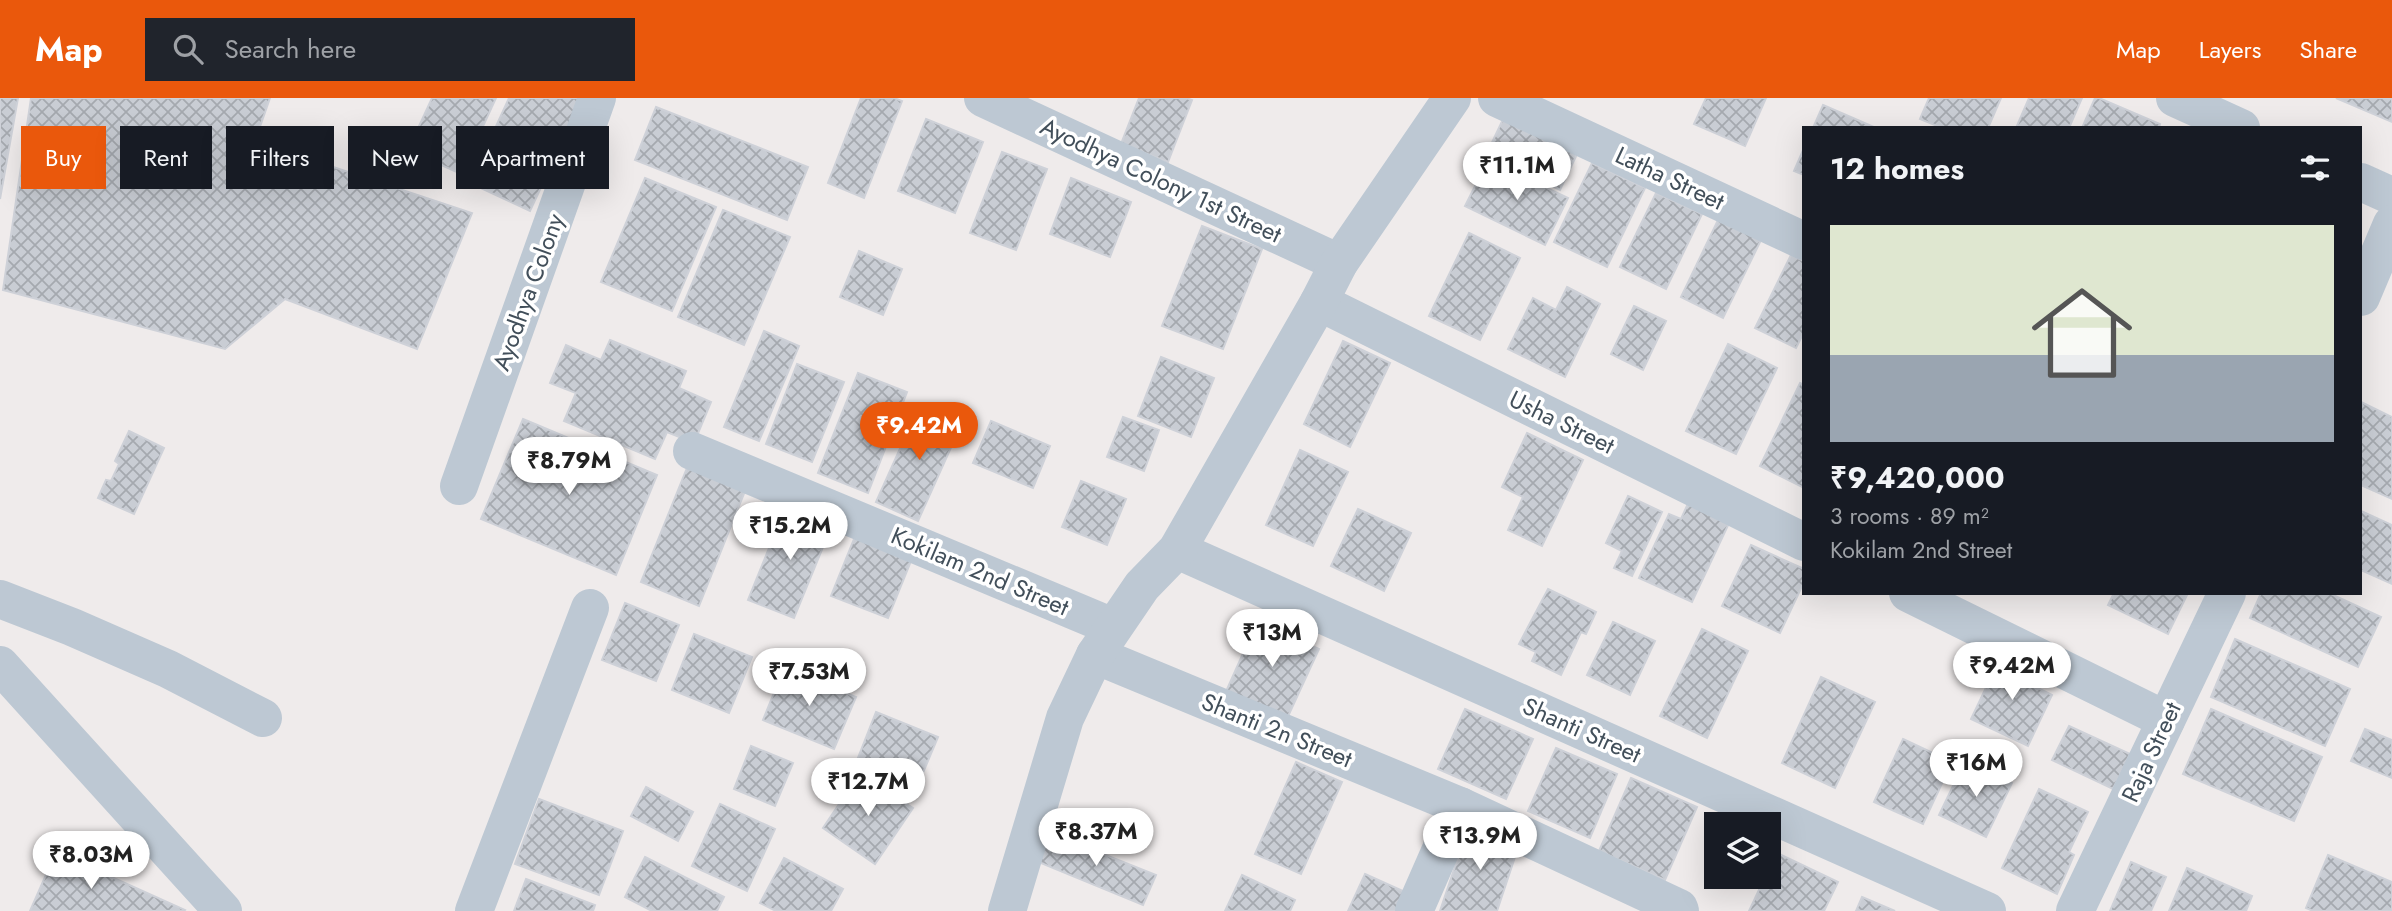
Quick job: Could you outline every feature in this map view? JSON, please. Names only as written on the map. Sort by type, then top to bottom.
[{"type":"street","name":"Ayodhya Colony","points":[[459,486],[597,98]]},
{"type":"street","name":"Ayodhya Colony 1st Street","points":[[983,98],[1339,263]]},
{"type":"street","points":[[1007,911],[1065,718],[1104,641],[1142,586],[1177,550],[1339,263],[1452,98]]},
{"type":"street","name":"Latha Street","points":[[1497,98],[1802,240]]},
{"type":"street","points":[[2175,98],[2237,126]]},
{"type":"street","points":[[2362,182],[2392,196]]},
{"type":"street","points":[[2362,295],[2392,224]]},
{"type":"street","name":"Usha Street","points":[[1319,302],[1802,541]]},
{"type":"street","name":"Kokilam 2nd Street","points":[[692,451],[1104,641]]},
{"type":"street","name":"Shanti Street","points":[[1177,550],[1987,911]]},
{"type":"street","points":[[1912,595],[2166,720]]},
{"type":"street","name":"Raja Street","points":[[2075,911],[2226,595]]},
{"type":"street","points":[[0,600],[72,627],[168,669],[263,718]]},
{"type":"street","points":[[474,911],[590,608]]},
{"type":"street","name":"Shanti 2n Street","points":[[1104,641],[1680,910]]},
{"type":"street","points":[[0,665],[223,911]]},
{"type":"street","points":[[1414,911],[1460,806]]},
{"type":"building","points":[[0,98],[18,98],[0,199]]},
{"type":"building","points":[[31,98],[270,98],[260,126],[226,126],[226,189],[334,189],[334,167],[348,172],[348,189],[400,189],[472,213],[417,349],[285,299],[225,349],[3,290],[21,167],[21,189],[106,189],[106,126],[27,126]]},
{"type":"building","points":[[432,98],[496,98],[483,126],[456,126],[456,172],[442,165],[442,126],[419,126]]},
{"type":"building","points":[[509,98],[582,100],[570,126],[496,126]]},
{"type":"building","points":[[861,98],[894,98],[902,101],[864,198],[828,183]]},
{"type":"building","points":[[1139,98],[1192,100],[1168,162],[1121,144]]},
{"type":"building","points":[[1706,98],[1766,98],[1745,146],[1694,124]]},
{"type":"building","points":[[1929,98],[2001,98],[1989,126],[1937,126],[1920,119]]},
{"type":"building","points":[[2029,98],[2082,98],[2070,126],[2017,126]]},
{"type":"building","points":[[2095,98],[2160,124],[2160,126],[2083,126]]},
{"type":"building","points":[[2336,98],[2392,98],[2392,122]]},
{"type":"building","points":[[1823,105],[1871,126],[1814,126]]},
{"type":"building","points":[[656,107],[808,167],[787,220],[635,160]]},
{"type":"building","points":[[1505,115],[1579,150],[1560,190],[1486,155]]},
{"type":"building","points":[[926,119],[983,142],[955,213],[898,191]]},
{"type":"building","points":[[1002,152],[1047,169],[1016,250],[970,233]]},
{"type":"building","points":[[1802,153],[1802,174],[1794,171]]},
{"type":"building","points":[[1488,160],[1568,198],[1545,245],[1465,206]]},
{"type":"building","points":[[1592,163],[1645,188],[1607,267],[1554,242]]},
{"type":"building","points":[[645,178],[716,207],[672,311],[601,282]]},
{"type":"building","points":[[1071,178],[1131,202],[1110,257],[1050,234]]},
{"type":"building","points":[[483,189],[540,189],[530,211]]},
{"type":"building","points":[[1656,193],[1702,214],[1666,289],[1620,267]]},
{"type":"building","points":[[723,210],[790,237],[744,345],[678,317]]},
{"type":"building","points":[[1718,220],[1761,240],[1723,318],[1681,297]]},
{"type":"building","points":[[1202,226],[1262,249],[1223,349],[1162,326]]},
{"type":"building","points":[[1469,233],[1520,258],[1480,340],[1429,316]]},
{"type":"building","points":[[859,251],[902,269],[883,315],[840,297]]},
{"type":"building","points":[[1791,255],[1802,260],[1802,336],[1796,348],[1755,328]]},
{"type":"building","points":[[1567,287],[1600,304],[1565,377],[1508,349],[1533,298],[1556,310]]},
{"type":"building","points":[[1634,306],[1666,321],[1643,370],[1611,354]]},
{"type":"building","points":[[764,331],[799,346],[759,441],[724,427]]},
{"type":"building","points":[[610,340],[686,371],[679,388],[711,402],[694,443],[667,432],[655,459],[564,421],[576,393],[550,383],[566,345],[601,360]]},
{"type":"building","points":[[1343,341],[1390,363],[1350,447],[1304,424]]},
{"type":"building","points":[[1728,344],[1777,368],[1736,454],[1686,431]]},
{"type":"building","points":[[1161,357],[1214,378],[1191,437],[1138,416]]},
{"type":"building","points":[[797,364],[844,382],[812,462],[766,444]]},
{"type":"building","points":[[858,373],[907,392],[868,493],[818,473]]},
{"type":"building","points":[[1800,383],[1802,487],[1760,466]]},
{"type":"building","points":[[2362,402],[2392,417],[2392,499],[2362,485]]},
{"type":"building","points":[[920,404],[962,423],[918,521],[876,502]]},
{"type":"building","points":[[1123,417],[1159,430],[1144,471],[1107,457]]},
{"type":"building","points":[[523,419],[657,475],[616,575],[481,519]]},
{"type":"building","points":[[991,421],[1050,446],[1033,488],[973,463]]},
{"type":"building","points":[[129,431],[164,448],[134,514],[98,498],[106,480],[111,481],[119,464],[115,461]]},
{"type":"building","points":[[1527,433],[1583,460],[1542,546],[1508,530],[1523,497],[1502,487]]},
{"type":"building","points":[[1300,450],[1348,472],[1313,546],[1266,525]]},
{"type":"building","points":[[691,458],[749,481],[699,606],[641,582]]},
{"type":"building","points":[[1081,481],[1126,499],[1107,545],[1062,527]]},
{"type":"building","points":[[1628,496],[1662,512],[1632,576],[1614,568],[1622,551],[1606,543]]},
{"type":"building","points":[[1690,499],[1731,519],[1692,602],[1639,578],[1669,514],[1681,519]]},
{"type":"building","points":[[786,506],[832,525],[794,618],[748,600]]},
{"type":"building","points":[[1358,509],[1411,533],[1384,591],[1331,566]]},
{"type":"building","points":[[2362,511],[2392,525],[2392,584],[2362,570]]},
{"type":"building","points":[[856,534],[913,556],[888,618],[831,596]]},
{"type":"building","points":[[1751,545],[1802,568],[1802,586],[1780,633],[1722,606]]},
{"type":"building","points":[[1548,589],[1596,612],[1586,634],[1581,632],[1561,675],[1532,661],[1536,652],[1519,644]]},
{"type":"building","points":[[2113,595],[2187,595],[2168,634],[2108,605]]},
{"type":"building","points":[[2260,595],[2333,595],[2381,617],[2358,667],[2250,618]]},
{"type":"building","points":[[625,603],[679,625],[656,681],[602,660]]},
{"type":"building","points":[[1261,613],[1301,630],[1297,639],[1319,649],[1285,723],[1224,696]]},
{"type":"building","points":[[1613,622],[1655,641],[1630,695],[1587,675]]},
{"type":"building","points":[[1702,629],[1748,651],[1707,738],[1660,716]]},
{"type":"building","points":[[694,634],[752,657],[729,713],[672,690]]},
{"type":"building","points":[[2235,639],[2350,689],[2325,746],[2211,697]]},
{"type":"building","points":[[2002,654],[2036,670],[2030,684],[2052,695],[2028,746],[1971,719]]},
{"type":"building","points":[[784,668],[856,697],[834,749],[763,720]]},
{"type":"building","points":[[1821,677],[1875,702],[1835,788],[1782,763]]},
{"type":"building","points":[[1465,709],[1533,739],[1506,799],[1438,769]]},
{"type":"building","points":[[2211,709],[2322,757],[2294,821],[2183,774]]},
{"type":"building","points":[[876,712],[938,737],[917,787],[856,763]]},
{"type":"building","points":[[2069,726],[2130,754],[2113,789],[2052,760]]},
{"type":"building","points":[[2365,729],[2392,740],[2392,778],[2351,761]]},
{"type":"building","points":[[1903,739],[1952,762],[1923,824],[1874,802]]},
{"type":"building","points":[[751,746],[793,763],[775,806],[734,789]]},
{"type":"building","points":[[1556,748],[1617,774],[1590,838],[1528,811]]},
{"type":"building","points":[[1965,761],[2012,783],[1986,837],[1939,815]]},
{"type":"building","points":[[1296,762],[1342,782],[1301,874],[1255,854]]},
{"type":"building","points":[[860,773],[913,808],[875,864],[823,828]]},
{"type":"building","points":[[1631,778],[1697,807],[1665,880],[1599,851]]},
{"type":"building","points":[[646,787],[693,812],[678,841],[631,816]]},
{"type":"building","points":[[2039,789],[2088,812],[2069,852],[2074,855],[2057,894],[2002,868]]},
{"type":"building","points":[[539,799],[623,831],[599,895],[515,864]]},
{"type":"building","points":[[720,804],[775,829],[747,891],[692,866]]},
{"type":"building","points":[[1469,825],[1520,842],[1497,911],[1440,911]]},
{"type":"building","points":[[1048,832],[1156,875],[1143,905],[1036,861]]},
{"type":"building","points":[[56,852],[185,910],[30,911]]},
{"type":"building","points":[[1781,855],[1838,882],[1824,911],[1749,911],[1759,889],[1781,889]]},
{"type":"building","points":[[2328,855],[2392,882],[2392,911],[2313,911],[2306,908]]},
{"type":"building","points":[[645,857],[724,897],[717,911],[652,911],[625,897]]},
{"type":"building","points":[[784,858],[843,889],[831,911],[776,911],[760,903]]},
{"type":"building","points":[[2131,862],[2166,877],[2151,911],[2110,911]]},
{"type":"building","points":[[2187,868],[2252,896],[2246,911],[2169,911]]},
{"type":"building","points":[[1365,874],[1414,896],[1407,911],[1348,911]]},
{"type":"building","points":[[1242,875],[1295,900],[1290,911],[1225,911]]},
{"type":"building","points":[[526,879],[595,905],[593,911],[514,911]]},
{"type":"building","points":[[1862,897],[1895,911],[1856,911]]}]
